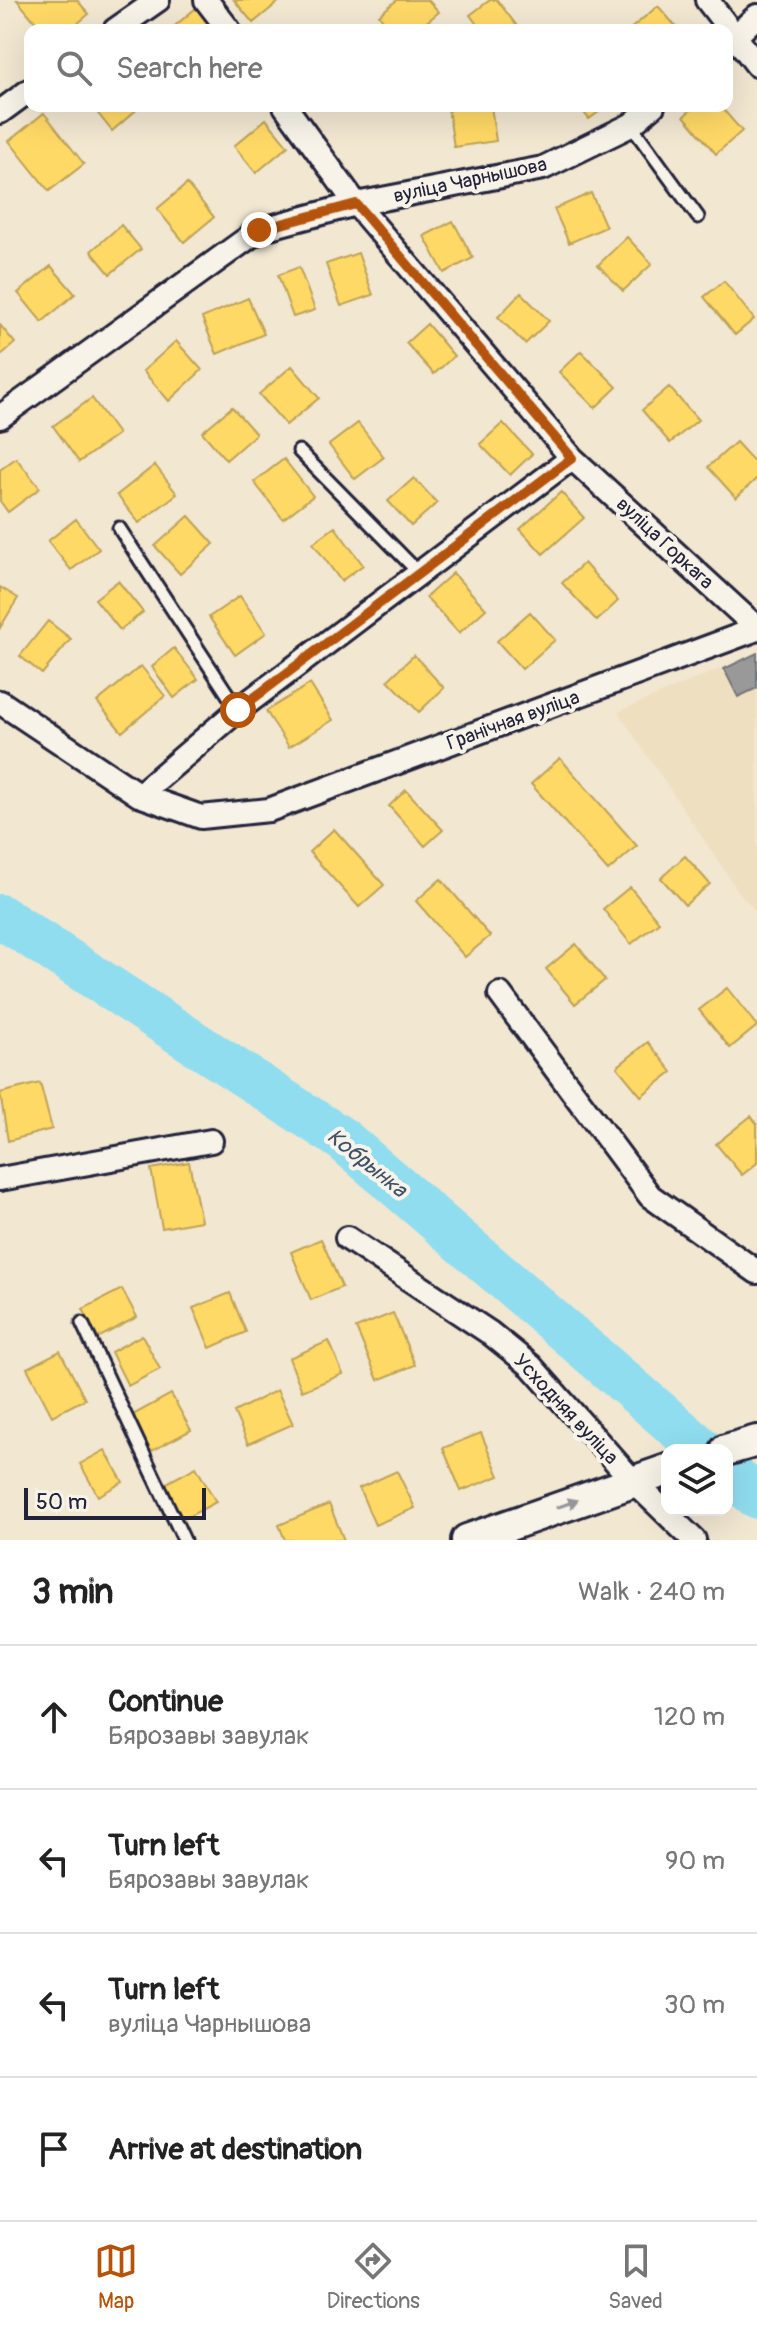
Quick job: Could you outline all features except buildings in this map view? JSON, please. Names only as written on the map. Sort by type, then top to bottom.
[{"type":"main road","points":[[467,1540],[661,1472]]},
{"type":"street","points":[[124,24],[158,0]]},
{"type":"street","points":[[206,0],[224,24]]},
{"type":"street","points":[[707,0],[721,24]]},
{"type":"street","points":[[733,38],[757,16]]},
{"type":"street","points":[[733,42],[757,65]]},
{"type":"street","points":[[0,112],[24,94]]},
{"type":"street","name":"вуліца Горкага","points":[[289,112],[356,204],[572,458],[757,629]]},
{"type":"street","name":"вуліца Чарнышова","points":[[0,417],[259,230],[356,204],[543,168],[631,125],[646,112]]},
{"type":"street","points":[[139,795],[238,710],[572,458]]},
{"type":"street","name":"Гранічная вуліца","points":[[0,702],[139,795],[201,817],[269,810],[757,629]]},
{"type":"street","points":[[500,994],[650,1196],[757,1272]]},
{"type":"street","points":[[0,1179],[211,1141]]},
{"type":"street","name":"Усходняя вуліца","points":[[347,1238],[490,1333],[531,1366],[632,1480],[694,1540]]},
{"type":"lane","points":[[631,125],[698,217]]},
{"type":"lane","points":[[299,451],[421,574]]},
{"type":"lane","points":[[119,528],[238,710]]},
{"type":"lane","points":[[82,1323],[184,1540]]},
{"type":"shaded area","points":[[757,653],[757,913],[741,895],[618,712]]},
{"type":"waterway","name":"Кобрынка","points":[[0,916],[342,1139],[696,1444]]},
{"type":"waterway","name":"Кобрынка","points":[[733,1476],[757,1497]]},
{"type":"route","points":[[238,710],[572,458],[356,204],[259,230]]}]
